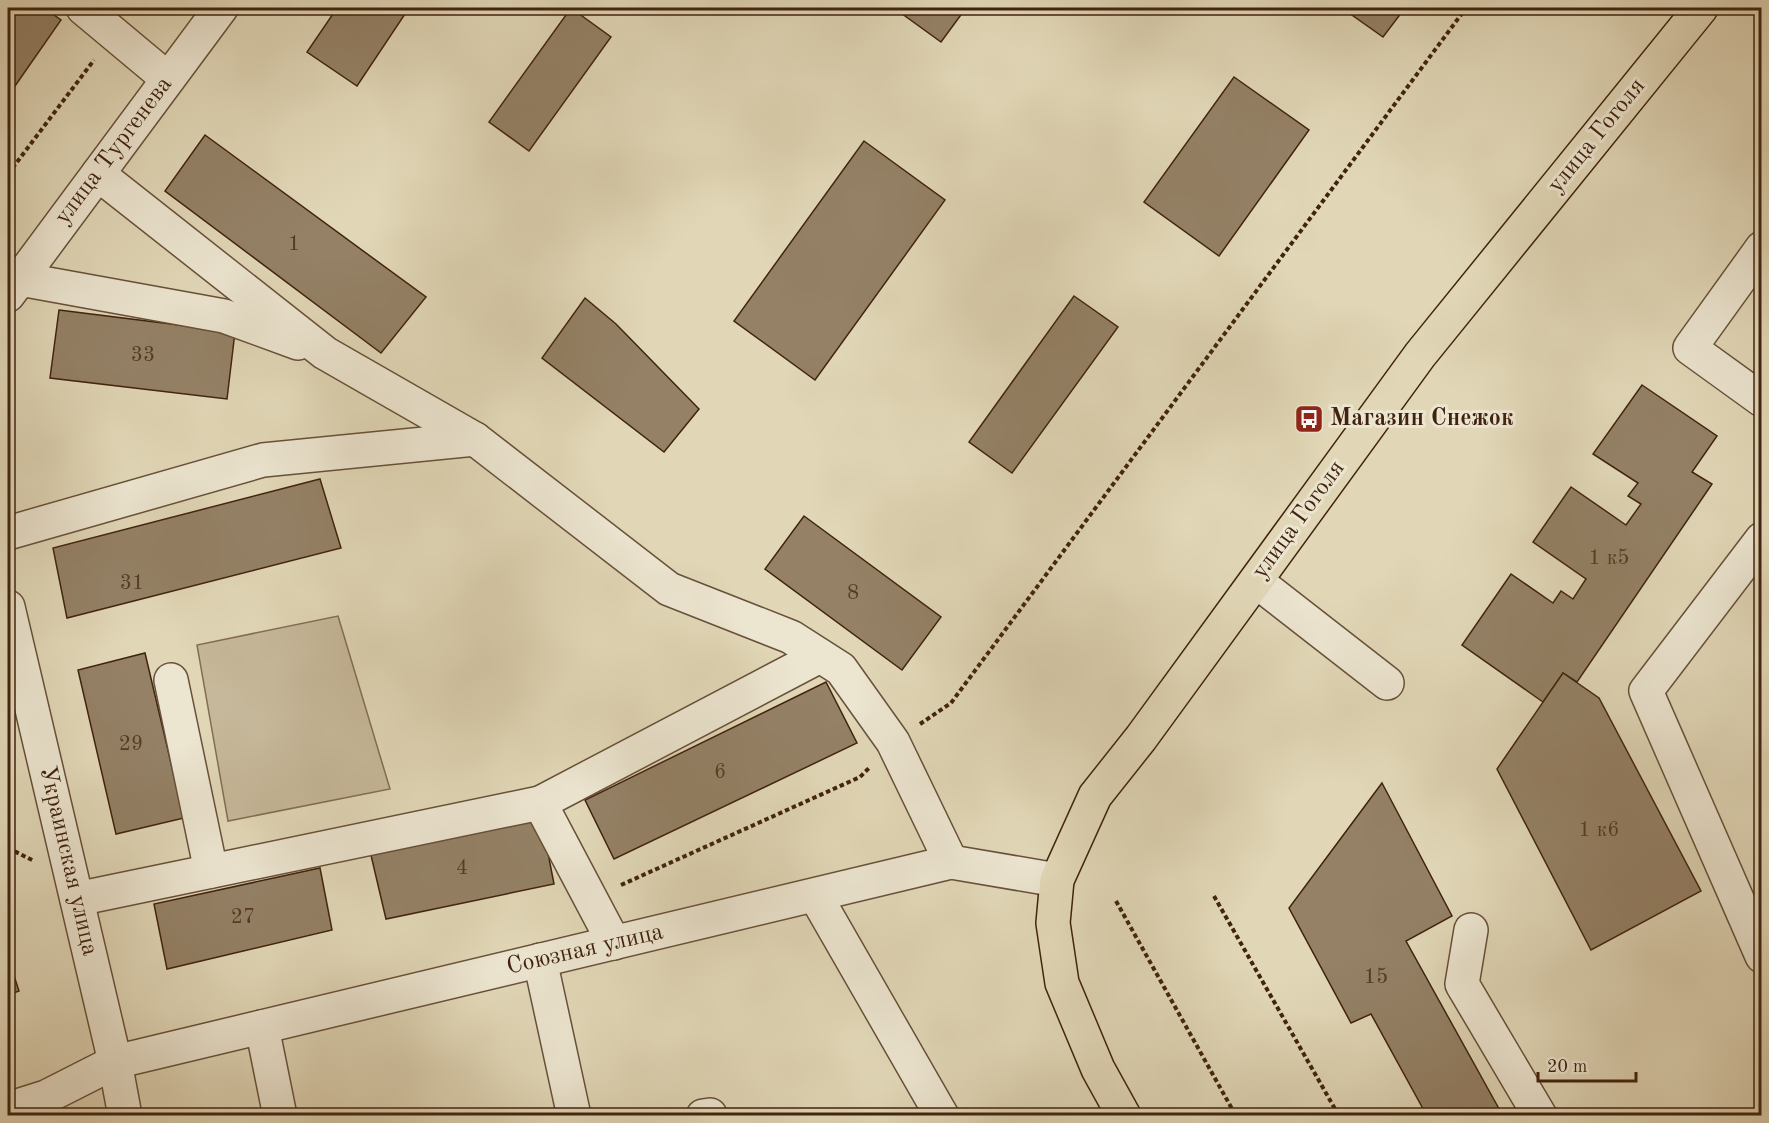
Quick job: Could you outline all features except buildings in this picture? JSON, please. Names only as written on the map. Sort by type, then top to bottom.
[{"type":"main road","name":"улица Гоголя","points":[[1124,1116],[1098,1069],[1062,983],[1053,923],[1057,880],[1095,796],[1141,738],[1420,355],[1701,8]]},
{"type":"street","points":[[83,8],[168,79]]},
{"type":"street","name":"улица Тургенева","points":[[14,287],[221,8]]},
{"type":"street","points":[[98,174],[325,353],[475,439],[669,589],[791,637],[841,669],[893,742],[951,862]]},
{"type":"street","points":[[1761,248],[1690,348],[1761,400]]},
{"type":"street","points":[[14,287],[224,316],[325,353]]},
{"type":"street","points":[[8,533],[263,460],[475,439]]},
{"type":"street","points":[[1761,538],[1646,691],[1761,956]]},
{"type":"street","points":[[1256,580],[1387,683]]},
{"type":"street","name":"Украинская улица","points":[[8,607],[115,1062],[125,1116]]},
{"type":"street","points":[[77,899],[540,802],[820,656]]},
{"type":"street","points":[[171,680],[210,871]]},
{"type":"street","points":[[540,802],[614,943]]},
{"type":"street","name":"Союзная улица","points":[[8,1109],[46,1097],[115,1062],[951,862],[1057,880]]},
{"type":"street","points":[[815,895],[942,1116]]},
{"type":"street","points":[[1471,930],[1462,984],[1540,1116]]},
{"type":"street","points":[[540,960],[574,1116]]},
{"type":"street","points":[[261,1027],[280,1116]]},
{"type":"path","points":[[591,898],[860,777],[893,742],[951,703],[1466,8]]},
{"type":"path","points":[[8,174],[114,34]]},
{"type":"path","points":[[1214,896],[1339,1116]]},
{"type":"path","points":[[1116,901],[1236,1116]]},
{"type":"shaded area","points":[[338,616],[390,789],[228,821],[197,645]]},
{"type":"place","name":"Магазин Снежок","points":[[1309,419]]}]
